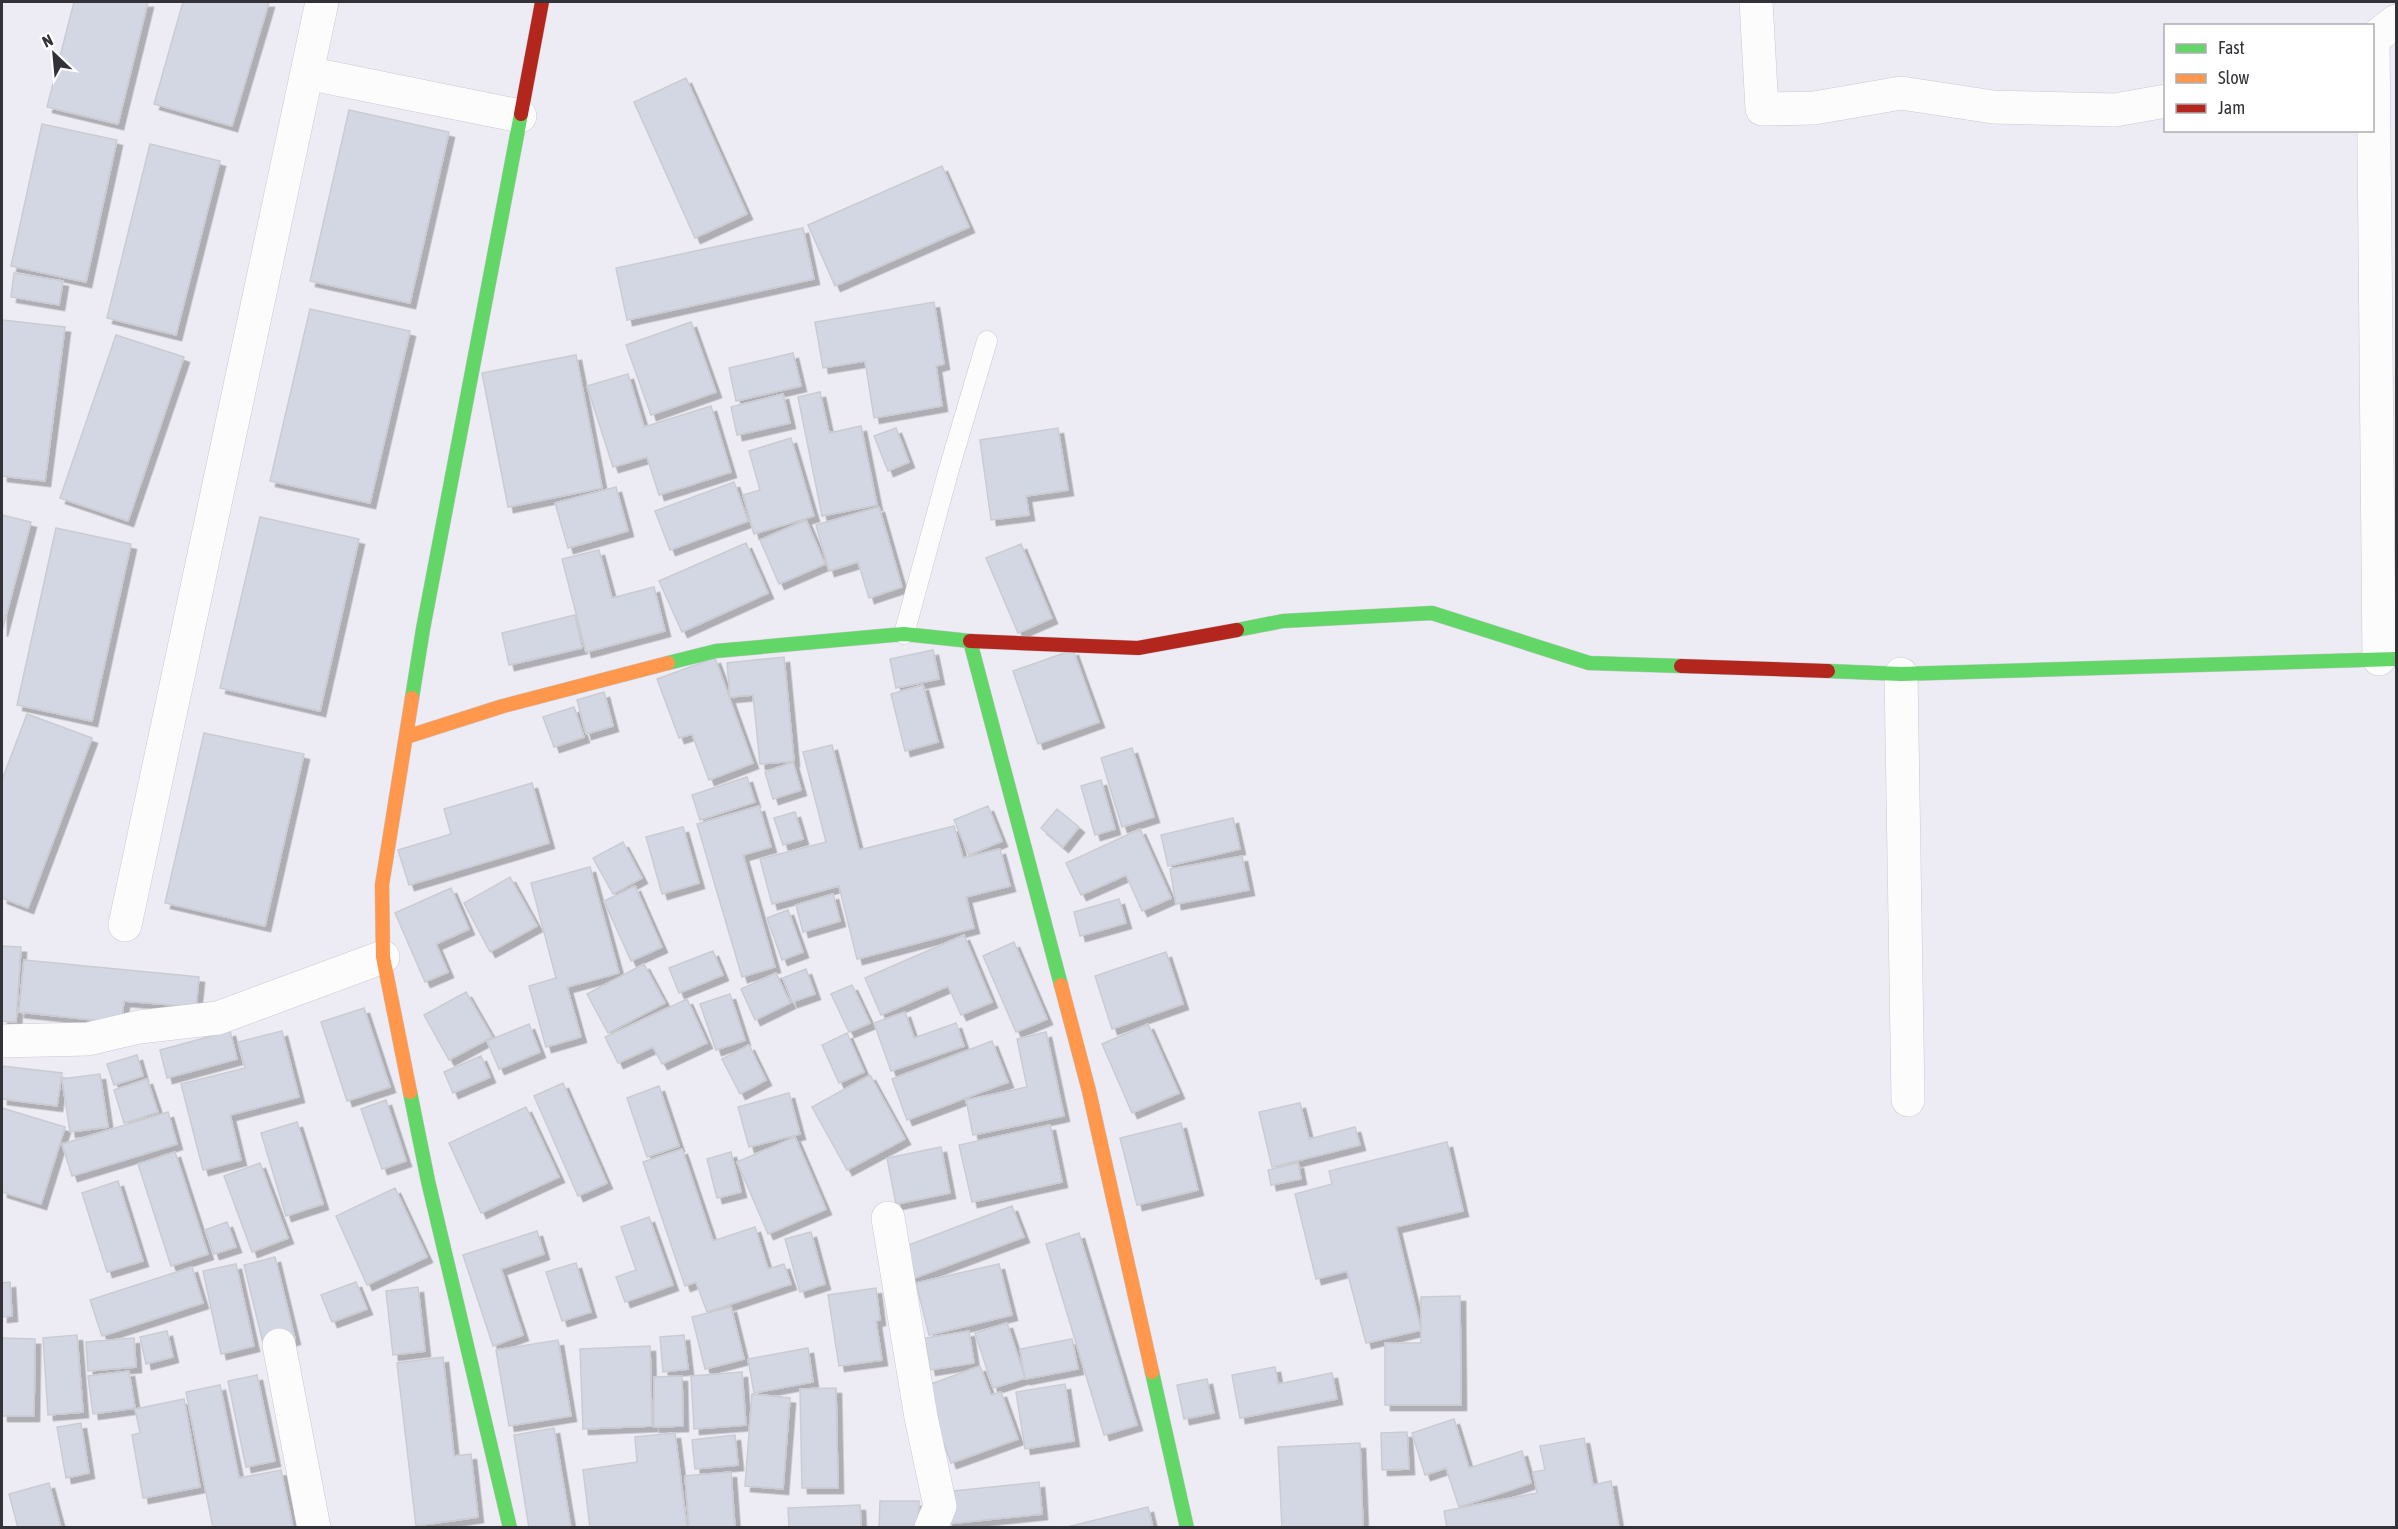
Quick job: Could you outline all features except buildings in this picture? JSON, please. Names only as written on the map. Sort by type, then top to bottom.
[{"type":"street","points":[[124,925],[322,2]]},
{"type":"street","points":[[510,1527],[428,1181],[383,957],[382,885],[425,618],[542,2]]},
{"type":"street","points":[[1756,2],[1762,109],[1814,108],[1901,93],[1993,107],[2115,110],[2164,101]]},
{"type":"street","points":[[406,736],[503,706],[716,651],[904,634],[970,641],[1138,648],[1283,621],[1432,613],[1589,663],[1901,674],[2388,659],[2381,33]]},
{"type":"street","points":[[307,73],[520,116]]},
{"type":"street","points":[[970,641],[1089,1090],[1187,1527]]},
{"type":"street","points":[[1901,674],[1908,1100]]},
{"type":"street","points":[[2,1041],[88,1039],[139,1027],[218,1017],[383,957]]},
{"type":"street","points":[[888,1218],[921,1417],[940,1506],[931,1527]]},
{"type":"street","points":[[279,1345],[314,1527]]},
{"type":"lane","points":[[904,634],[987,341]]},
{"type":"traffic: fast","points":[[412,698],[423,629],[521,114]]},
{"type":"traffic: fast","points":[[1237,630],[1283,621],[1432,613],[1589,663],[1681,666]]},
{"type":"traffic: fast","points":[[668,663],[716,651],[904,634],[970,641],[1061,985]]},
{"type":"traffic: fast","points":[[1828,671],[1901,674],[2396,659]]},
{"type":"traffic: fast","points":[[410,1092],[428,1181],[510,1528]]},
{"type":"traffic: fast","points":[[1152,1372],[1187,1528]]},
{"type":"traffic: slow","points":[[406,737],[503,706],[668,663]]},
{"type":"traffic: slow","points":[[410,1092],[383,957],[382,885],[412,698]]},
{"type":"traffic: slow","points":[[1061,985],[1089,1091],[1152,1372]]},
{"type":"traffic: jam","points":[[521,114],[542,2]]},
{"type":"traffic: jam","points":[[970,641],[1138,648],[1237,630]]},
{"type":"traffic: jam","points":[[1681,666],[1828,671]]}]
